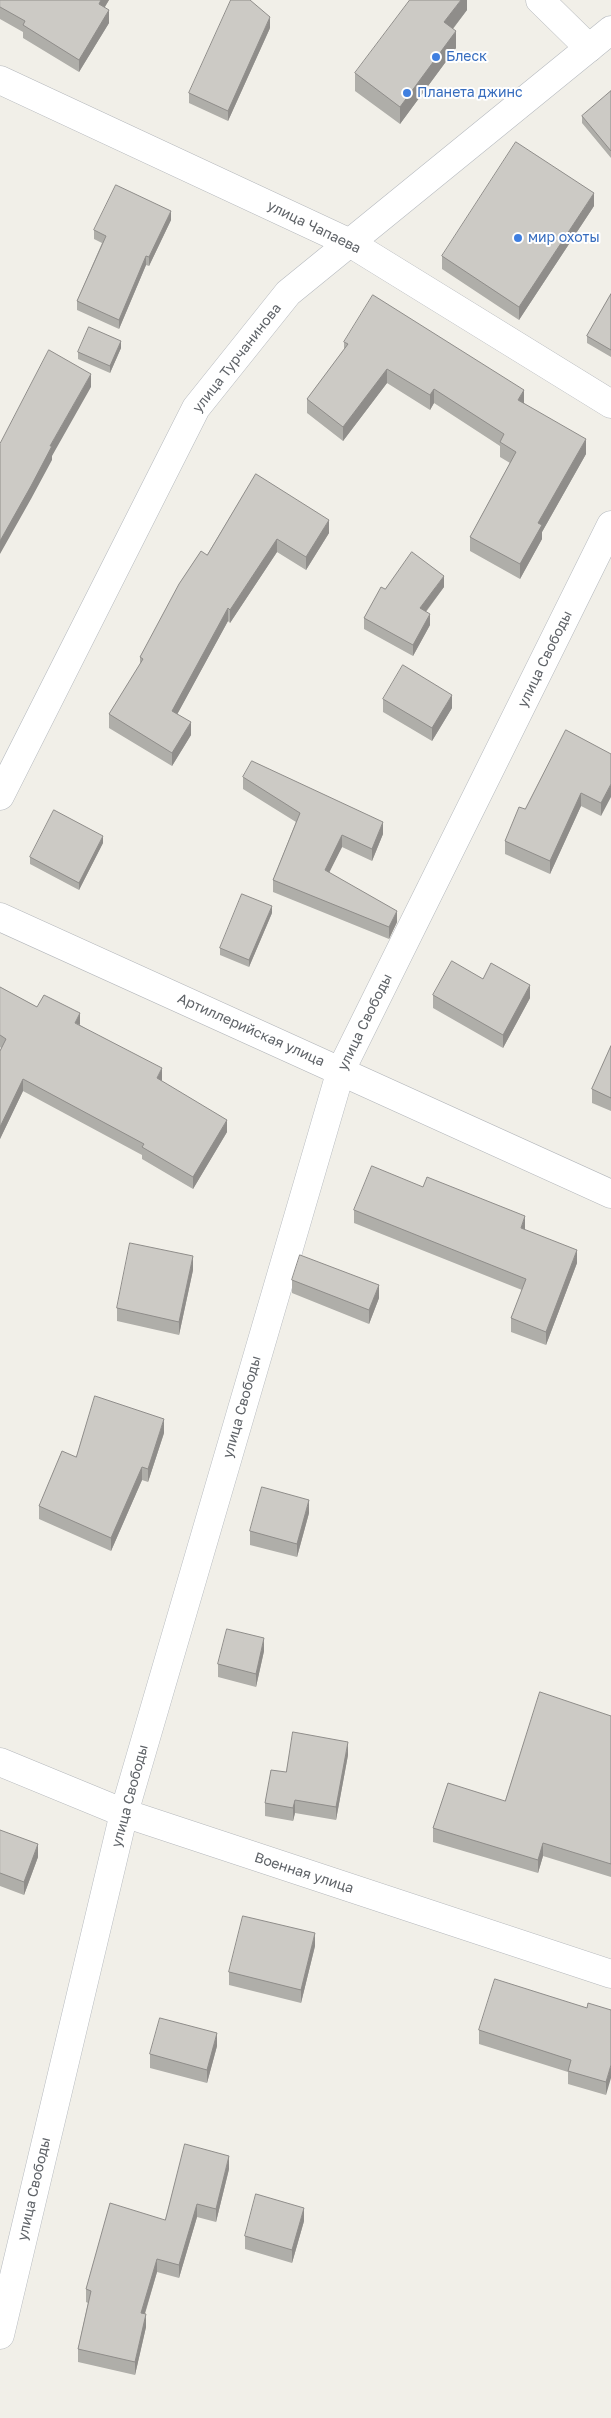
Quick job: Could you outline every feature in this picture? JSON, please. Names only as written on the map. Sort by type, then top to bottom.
[{"type":"street","points":[[540,0],[589,48]]},
{"type":"street","name":"улица Турчанинова","points":[[0,796],[196,408],[288,293],[611,30]]},
{"type":"street","name":"улица Чапаева","points":[[0,80],[350,243],[611,404]]},
{"type":"street","name":"улица Свободы","points":[[0,2335],[124,1813],[341,1070],[611,525]]},
{"type":"street","name":"Артиллерийская улица","points":[[0,917],[611,1194]]},
{"type":"street","name":"Военная улица","points":[[0,1762],[124,1813],[611,1974]]},
{"type":"building","points":[[0,0],[101,0],[99,4],[109,10],[79,60],[23,25],[25,21],[0,7]]},
{"type":"building","points":[[231,0],[250,0],[270,17],[228,111],[189,93]]},
{"type":"building","points":[[410,0],[461,0],[444,22],[456,31],[400,107],[355,73]]},
{"type":"building","points":[[611,91],[611,151],[582,116]]},
{"type":"building","name":"мир охоты","points":[[516,142],[594,193],[519,307],[442,256]]},
{"type":"building","points":[[116,185],[171,211],[149,257],[146,256],[119,320],[77,301],[106,236],[94,230]]},
{"type":"building","points":[[611,294],[611,350],[587,336]]},
{"type":"building","points":[[373,295],[524,390],[518,400],[586,439],[538,523],[542,525],[520,564],[470,537],[516,452],[500,442],[504,434],[434,389],[430,395],[387,369],[343,427],[307,399],[348,344],[344,342]]},
{"type":"building","points":[[89,327],[121,341],[110,366],[78,352]]},
{"type":"building","points":[[49,350],[91,374],[50,446],[52,446],[0,541],[0,444]]},
{"type":"building","points":[[256,474],[329,520],[306,557],[277,539],[230,610],[228,608],[172,711],[191,722],[172,753],[109,714],[143,659],[140,657],[179,584],[201,551],[207,555]]},
{"type":"building","points":[[412,552],[444,576],[420,608],[430,614],[413,645],[364,618],[381,587],[385,589]]},
{"type":"building","points":[[403,665],[452,695],[432,728],[383,699]]},
{"type":"building","points":[[566,730],[611,754],[611,784],[601,803],[581,793],[550,861],[505,841],[519,807],[525,809]]},
{"type":"building","points":[[252,761],[383,822],[372,849],[342,835],[325,870],[397,911],[389,927],[273,880],[300,813],[243,777]]},
{"type":"building","points":[[54,810],[103,836],[79,883],[30,857]]},
{"type":"building","points":[[242,894],[272,906],[249,960],[220,948]]},
{"type":"building","points":[[452,961],[483,979],[491,963],[530,985],[503,1035],[433,995]]},
{"type":"building","points":[[0,987],[37,1007],[44,995],[80,1013],[75,1023],[162,1068],[157,1078],[227,1120],[193,1177],[142,1147],[144,1144],[23,1079],[0,1127],[0,1051],[6,1039],[0,1035]]},
{"type":"building","points":[[611,1046],[611,1098],[592,1089]]},
{"type":"building","points":[[372,1166],[423,1187],[427,1177],[525,1216],[521,1228],[577,1250],[546,1332],[511,1318],[526,1279],[354,1210]]},
{"type":"building","points":[[130,1243],[193,1256],[179,1322],[117,1308]]},
{"type":"building","points":[[300,1255],[379,1285],[369,1310],[292,1280]]},
{"type":"building","points":[[95,1396],[164,1419],[148,1469],[142,1467],[111,1538],[39,1506],[62,1451],[76,1457]]},
{"type":"building","points":[[262,1487],[309,1500],[297,1544],[250,1531]]},
{"type":"building","points":[[227,1629],[264,1638],[256,1674],[218,1664]]},
{"type":"building","points":[[540,1692],[611,1716],[611,1864],[543,1843],[538,1860],[433,1828],[448,1783],[505,1801]]},
{"type":"building","points":[[293,1732],[348,1742],[336,1807],[295,1800],[293,1808],[265,1803],[271,1770],[286,1772]]},
{"type":"building","points":[[0,1830],[38,1844],[24,1882],[0,1873]]},
{"type":"building","points":[[243,1916],[315,1933],[301,1990],[229,1972]]},
{"type":"building","points":[[495,1979],[587,2008],[588,2003],[611,2010],[611,2065],[606,2082],[568,2071],[571,2060],[479,2030]]},
{"type":"building","points":[[160,2018],[217,2033],[207,2070],[150,2054]]},
{"type":"building","points":[[185,2144],[229,2156],[216,2209],[197,2204],[179,2265],[157,2259],[141,2313],[146,2314],[135,2362],[78,2349],[91,2291],[86,2289],[110,2203],[165,2220]]},
{"type":"building","points":[[256,2194],[304,2208],[292,2250],[245,2236]]},
{"type":"place","name":"Блеск","points":[[436,57]]},
{"type":"place","name":"Планета джинс","points":[[407,93]]},
{"type":"place","name":"мир охоты","points":[[518,238]]}]
